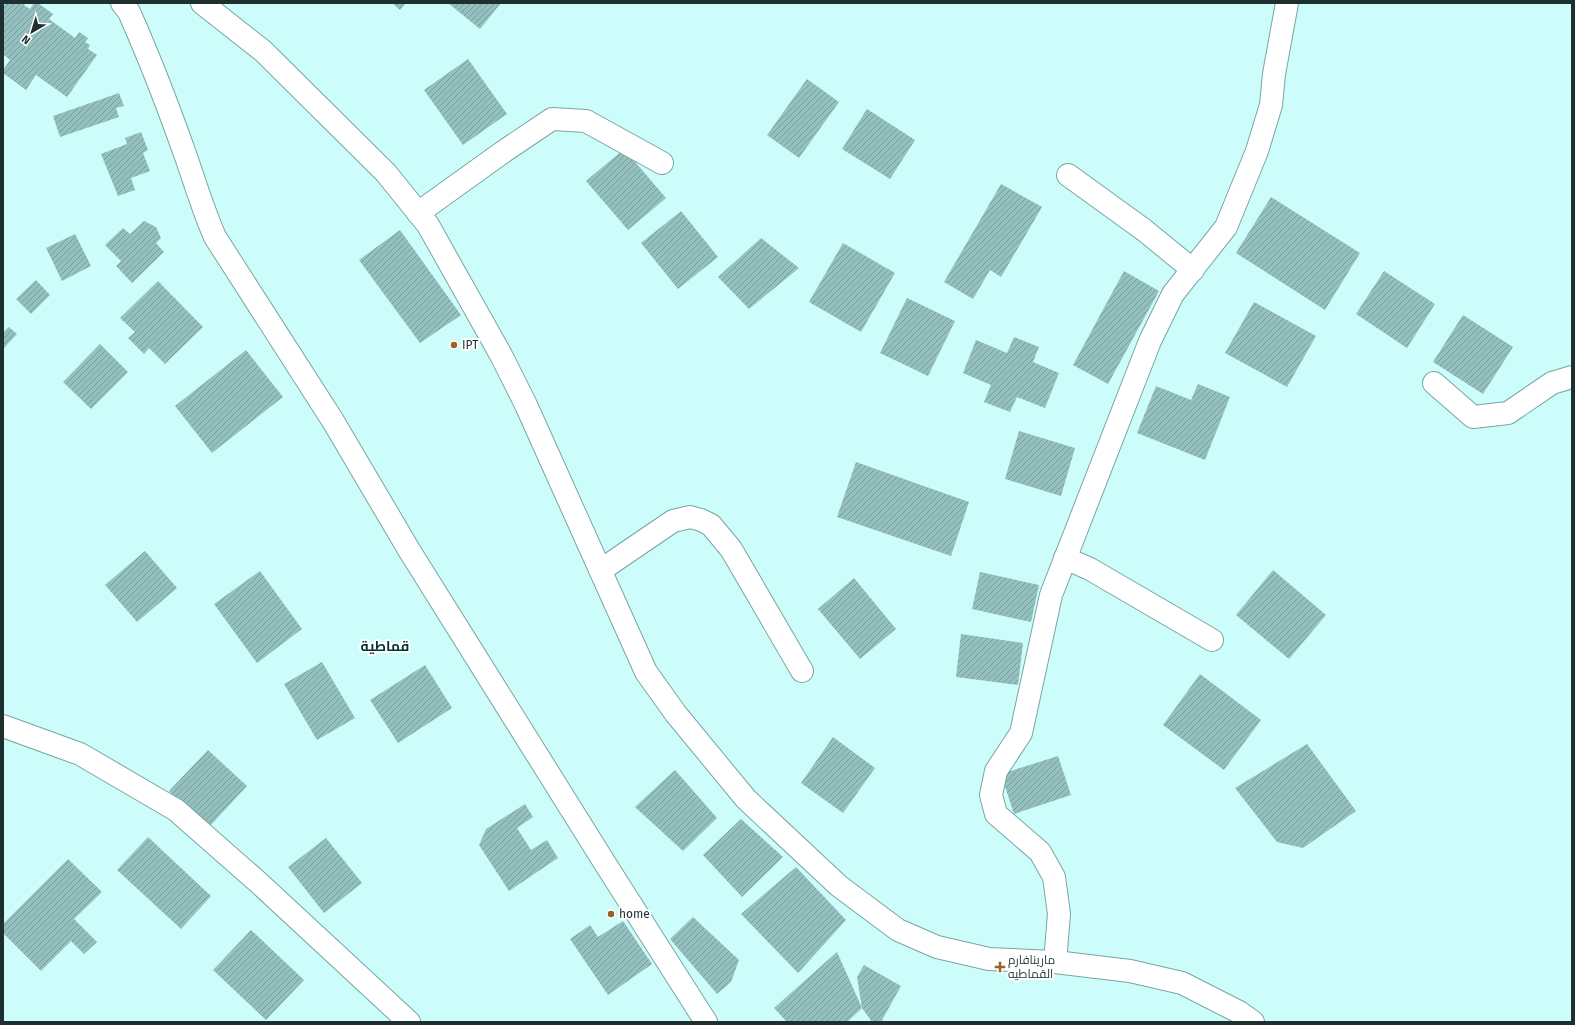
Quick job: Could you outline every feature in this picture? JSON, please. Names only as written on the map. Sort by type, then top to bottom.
[{"type":"main road","points":[[122,3],[129,12],[157,77],[186,155],[203,208],[215,237],[333,421],[409,550],[706,1022]]},
{"type":"main road","points":[[202,3],[263,51],[386,173],[428,225],[501,355],[526,405],[646,672],[676,714],[746,799],[839,886],[898,930],[937,947],[989,958],[1055,962],[1130,971],[1182,983],[1239,1012],[1253,1022]]},
{"type":"main road","points":[[1055,962],[1059,914],[1054,877],[1040,852],[996,814],[991,795],[996,771],[1021,733],[1051,595],[1150,341],[1173,294],[1226,227],[1257,151],[1271,105],[1274,74],[1286,3]]},
{"type":"main road","points":[[418,213],[497,156],[552,119],[586,121],[662,163]]},
{"type":"main road","points":[[1068,175],[1144,230],[1193,270]]},
{"type":"main road","points":[[1434,383],[1473,418],[1508,413],[1552,383],[1572,377]]},
{"type":"main road","points":[[601,570],[673,521],[690,517],[711,525],[731,549],[802,672]]},
{"type":"main road","points":[[1065,558],[1090,569],[1212,640]]},
{"type":"main road","points":[[3,726],[80,754],[176,810],[259,882],[409,1022]]},
{"type":"building","points":[[6,3],[25,3],[24,5],[30,9],[34,3],[38,3],[53,14],[49,19],[75,38],[79,32],[88,38],[85,42],[90,45],[88,49],[97,55],[67,97],[36,75],[26,90],[3,73],[3,70],[10,60],[3,54],[3,7]]},
{"type":"building","points":[[392,3],[406,3],[400,10]]},
{"type":"building","points":[[448,3],[501,3],[480,29]]},
{"type":"building","points":[[468,59],[507,114],[463,145],[424,90]]},
{"type":"building","points":[[807,79],[839,102],[799,158],[767,135]]},
{"type":"building","points":[[119,93],[124,106],[116,108],[119,117],[60,137],[53,116]]},
{"type":"building","points":[[867,109],[915,140],[890,179],[842,149]]},
{"type":"building","points":[[141,132],[148,150],[143,153],[150,171],[131,178],[135,190],[118,196],[101,154],[127,144],[125,138]]},
{"type":"building","points":[[624,149],[666,198],[628,230],[586,181]]},
{"type":"building","points":[[1001,184],[1042,207],[1001,277],[990,270],[973,299],[944,282]]},
{"type":"building","points":[[1271,197],[1360,253],[1325,310],[1236,253]]},
{"type":"building","points":[[681,211],[718,257],[678,289],[641,243]]},
{"type":"building","points":[[144,221],[156,227],[161,238],[156,243],[164,252],[132,283],[116,266],[121,261],[105,245],[123,228],[130,234]]},
{"type":"building","points":[[400,230],[461,315],[420,343],[359,260]]},
{"type":"building","points":[[75,234],[91,266],[62,281],[46,248]]},
{"type":"building","points":[[761,238],[799,268],[749,309],[718,277]]},
{"type":"building","points":[[843,243],[895,273],[861,332],[809,302]]},
{"type":"building","points":[[1124,271],[1159,291],[1108,384],[1073,365]]},
{"type":"building","points":[[1384,271],[1435,304],[1407,348],[1356,314]]},
{"type":"building","points":[[36,280],[50,295],[31,314],[16,299]]},
{"type":"building","points":[[158,281],[203,327],[165,364],[149,348],[144,354],[128,338],[135,332],[120,318]]},
{"type":"building","points":[[907,298],[955,321],[928,376],[880,353]]},
{"type":"building","points":[[1254,302],[1316,336],[1287,387],[1225,353]]},
{"type":"building","points":[[1463,315],[1513,347],[1483,394],[1433,362]]},
{"type":"building","points":[[9,327],[17,334],[4,348],[3,333]]},
{"type":"building","points":[[1014,337],[1039,347],[1033,362],[1059,373],[1045,408],[1017,397],[1010,412],[984,402],[991,385],[963,373],[976,340],[1007,353]]},
{"type":"building","points":[[100,344],[128,372],[91,409],[63,382]]},
{"type":"building","points":[[246,350],[283,397],[212,453],[175,406]]},
{"type":"building","points":[[1198,384],[1230,397],[1205,460],[1137,433],[1156,386],[1191,400]]},
{"type":"building","points":[[1019,431],[1075,448],[1061,496],[1005,479]]},
{"type":"building","points":[[856,462],[969,502],[951,556],[837,517]]},
{"type":"building","points":[[145,551],[177,588],[137,622],[105,585]]},
{"type":"building","points":[[1273,570],[1326,615],[1289,659],[1236,615]]},
{"type":"building","points":[[260,571],[302,629],[257,663],[214,604]]},
{"type":"building","points":[[980,572],[1039,585],[1031,622],[972,609]]},
{"type":"building","points":[[854,578],[896,629],[860,659],[818,609]]},
{"type":"building","points":[[961,634],[1023,643],[1018,685],[956,677]]},
{"type":"building","points":[[322,662],[355,718],[317,740],[284,684]]},
{"type":"building","points":[[425,665],[452,708],[398,743],[370,700]]},
{"type":"building","points":[[1200,674],[1261,720],[1224,770],[1163,725]]},
{"type":"building","points":[[833,737],[875,768],[843,813],[801,783]]},
{"type":"building","points":[[1307,744],[1356,811],[1303,848],[1277,842],[1235,788]]},
{"type":"building","points":[[208,750],[247,786],[208,828],[169,791]]},
{"type":"building","points":[[1058,756],[1071,795],[1014,814],[1001,774]]},
{"type":"building","points":[[675,770],[717,818],[683,851],[635,807]]},
{"type":"building","points":[[525,804],[533,817],[517,828],[531,850],[547,840],[558,858],[509,891],[479,845],[486,829]]},
{"type":"building","points":[[741,819],[783,857],[742,897],[703,855]]},
{"type":"building","points":[[148,837],[211,896],[181,929],[117,870]]},
{"type":"building","points":[[326,838],[362,883],[324,913],[288,867]]},
{"type":"building","points":[[68,859],[102,892],[74,919],[97,942],[84,954],[71,941],[41,971],[3,933],[3,924]]},
{"type":"building","points":[[796,867],[846,920],[798,973],[741,914]]},
{"type":"building","points":[[693,917],[739,960],[731,982],[717,994],[670,939]]},
{"type":"building","points":[[623,921],[652,964],[608,995],[570,939],[590,925],[598,937]]},
{"type":"building","points":[[251,930],[304,980],[266,1020],[213,970]]},
{"type":"building","points":[[837,952],[862,1008],[847,1022],[787,1022],[774,1008]]},
{"type":"building","points":[[864,965],[901,986],[881,1022],[872,1022],[862,1008],[857,977]]},
{"type":"place","name":"IPT","points":[[454,345]]},
{"type":"place","name":"home","points":[[611,914]]},
{"type":"place","name":"مارينافارم القماطيه","points":[[1000,967]]},
{"type":"district","name":"قماطية","points":[[385,646]]}]
